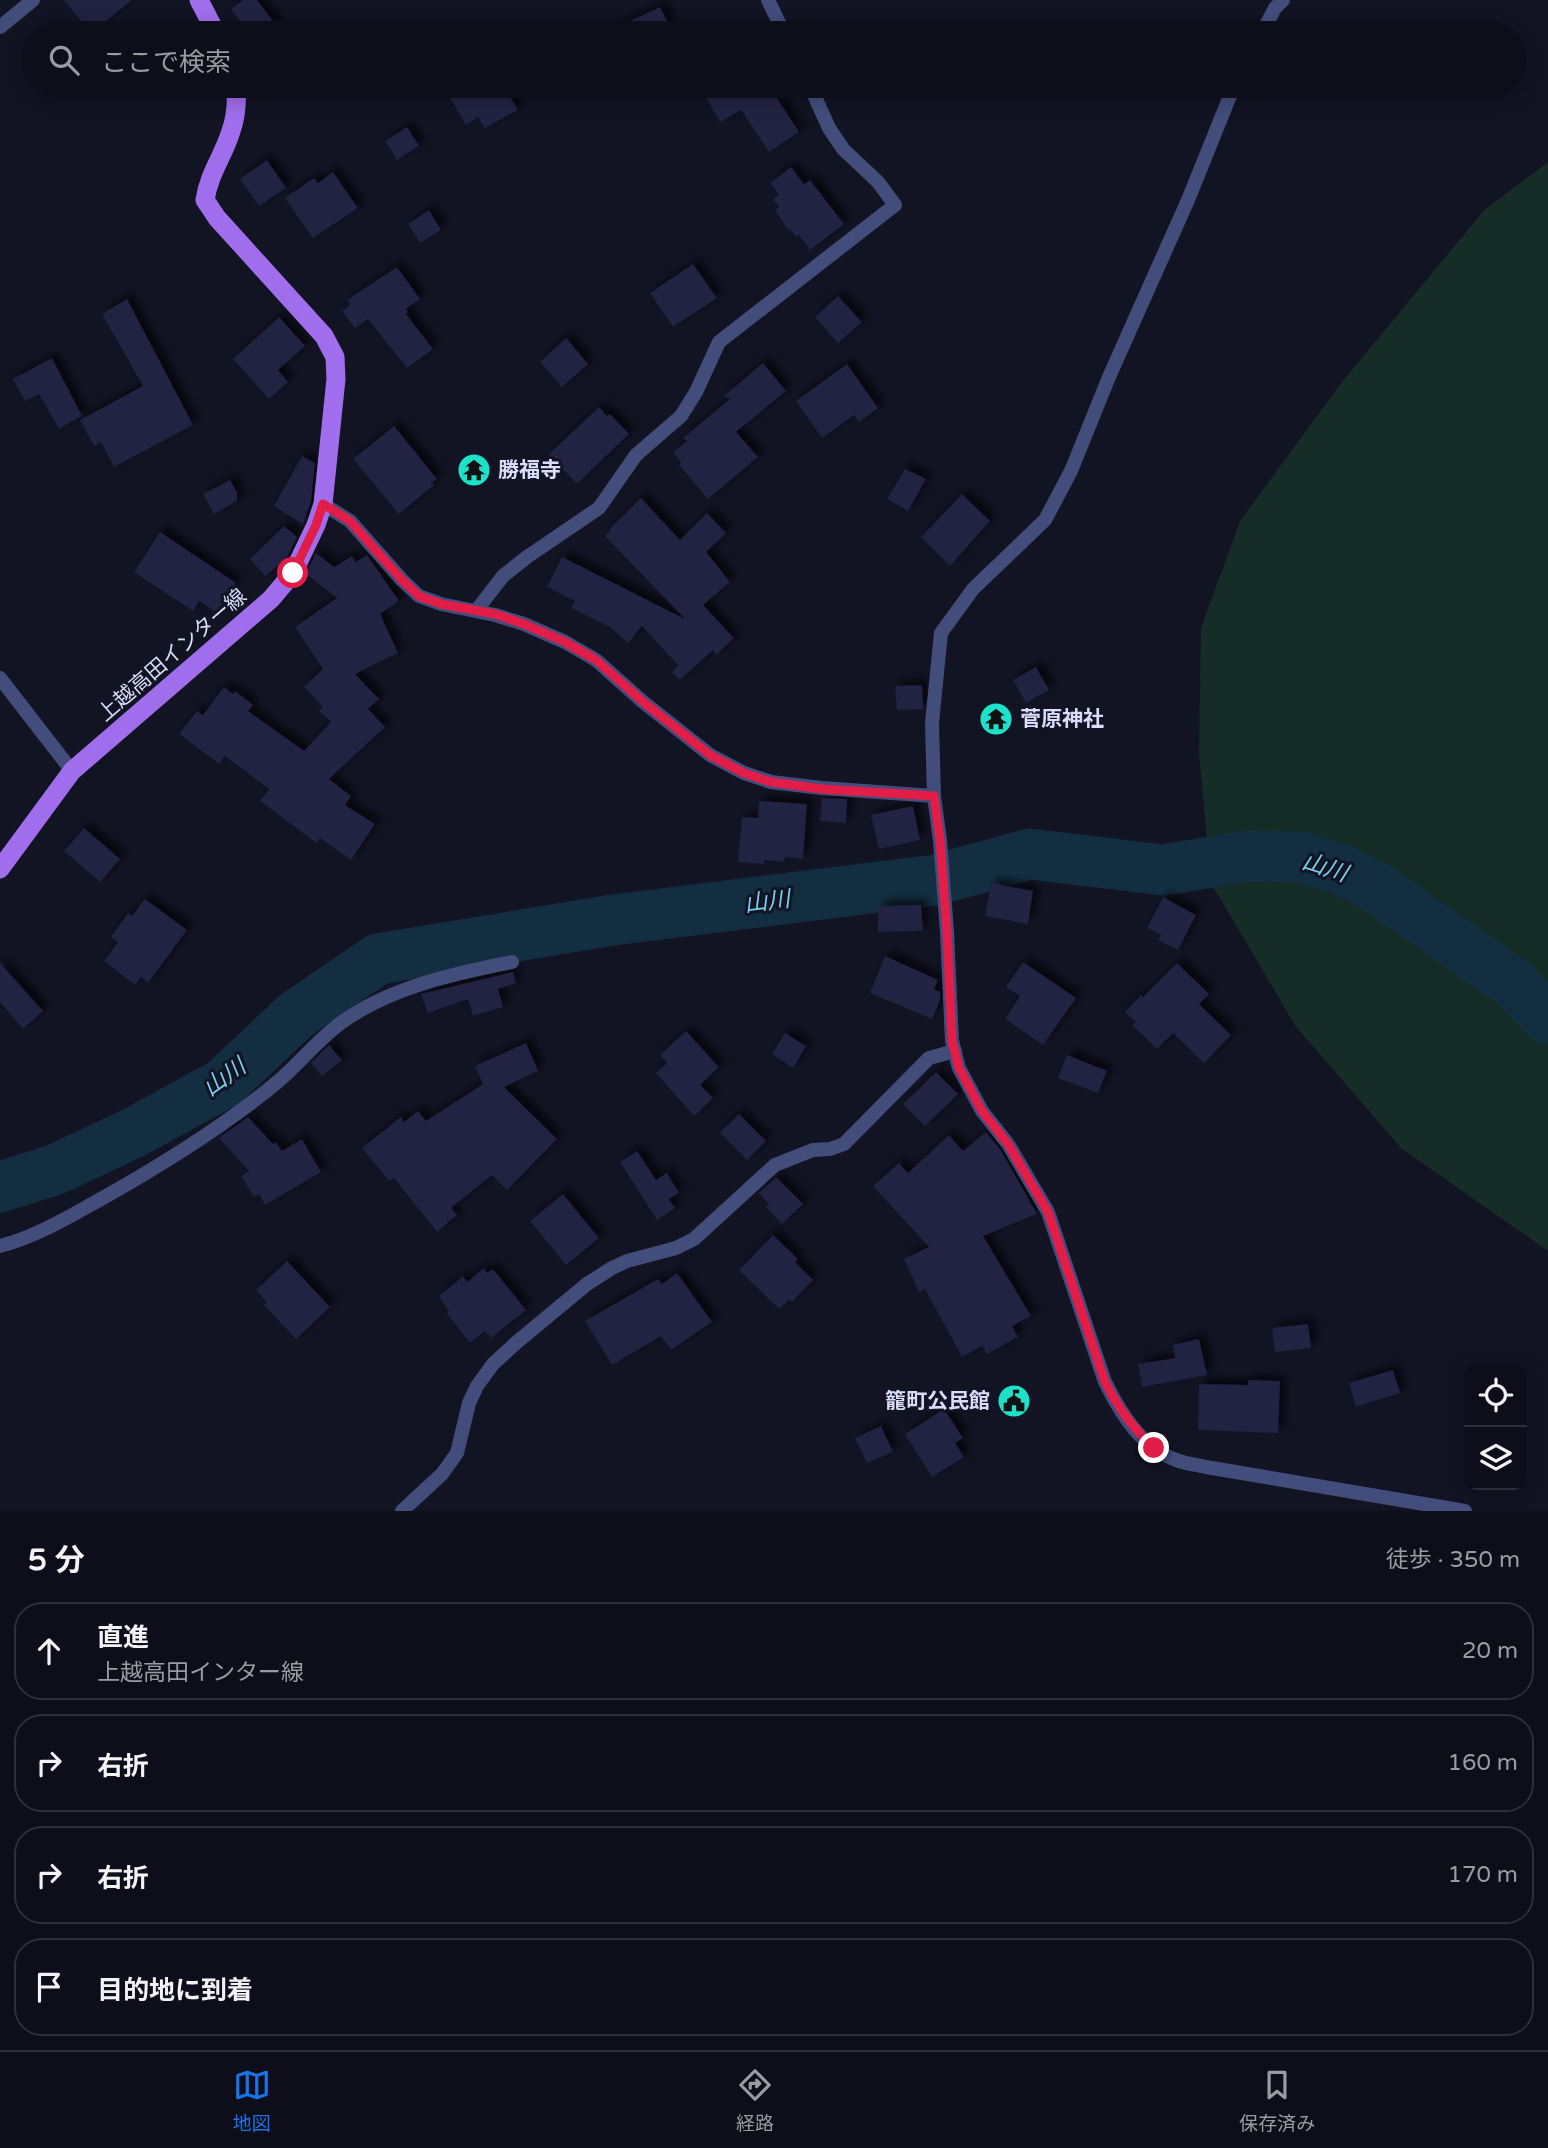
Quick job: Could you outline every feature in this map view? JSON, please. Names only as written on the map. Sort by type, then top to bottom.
[{"type":"main road","points":[[200,0],[210,21]]},
{"type":"main road","name":"上越高田インター線","points":[[0,869],[72,771],[271,599],[293,573],[323,504],[336,379],[335,357],[324,336],[217,218],[205,200],[208,183],[231,131],[237,98]]},
{"type":"street","points":[[0,27],[33,0]]},
{"type":"street","points":[[768,0],[778,21]]},
{"type":"street","points":[[1268,21],[1283,0]]},
{"type":"street","points":[[476,611],[503,576],[599,508],[636,455],[681,416],[696,392],[719,342],[895,205],[878,182],[842,149],[815,98]]},
{"type":"street","points":[[1229,98],[1071,471],[1045,520],[973,589],[941,633],[932,723],[934,796],[947,932],[952,1041],[959,1068],[982,1111],[1008,1144],[1048,1212],[1105,1382],[1118,1408],[1135,1431],[1154,1448],[1177,1461],[1465,1511]]},
{"type":"street","points":[[323,504],[350,521],[419,596],[441,604],[495,614],[565,642],[596,660],[710,755],[744,773],[771,782],[822,789],[934,796]]},
{"type":"street","points":[[0,678],[72,771]]},
{"type":"street","points":[[0,1246],[15,1242],[70,1216],[128,1184],[189,1145],[278,1082],[338,1026],[382,999],[448,975],[512,961]]},
{"type":"street","points":[[402,1511],[442,1474],[457,1453],[469,1403],[478,1386],[493,1364],[517,1342],[587,1284],[612,1268],[627,1261],[676,1248],[695,1239],[775,1165],[813,1150],[830,1149],[844,1144],[929,1058],[955,1051]]},
{"type":"green space","points":[[1548,162],[1548,1251],[1402,1149],[1296,1027],[1211,883],[1199,752],[1201,628],[1240,521],[1342,382],[1485,209]]},
{"type":"building","points":[[64,0],[132,0],[106,21],[81,21]]},
{"type":"building","points":[[243,0],[257,0],[273,21],[240,21],[231,9]]},
{"type":"building","points":[[660,7],[667,21],[630,21]]},
{"type":"building","points":[[450,98],[511,98],[518,110],[485,128],[478,117],[466,125]]},
{"type":"building","points":[[707,98],[777,98],[799,132],[769,152],[741,110],[720,122]]},
{"type":"building","points":[[407,127],[419,146],[397,160],[385,141]]},
{"type":"building","points":[[267,160],[286,188],[259,206],[240,179]]},
{"type":"building","points":[[791,167],[804,184],[810,180],[844,224],[810,250],[799,235],[796,237],[788,230],[775,210],[779,207],[773,199],[779,195],[770,183]]},
{"type":"building","points":[[333,172],[358,208],[313,238],[285,198],[314,178],[318,183]]},
{"type":"building","points":[[429,210],[441,230],[420,243],[408,224]]},
{"type":"building","points":[[693,264],[717,298],[673,327],[650,293]]},
{"type":"building","points":[[397,267],[420,299],[406,309],[406,314],[433,349],[407,368],[368,319],[355,328],[342,311],[350,305],[347,300]]},
{"type":"building","points":[[838,296],[862,322],[838,343],[815,317]]},
{"type":"building","points":[[127,299],[193,425],[114,467],[101,442],[94,446],[80,420],[143,386],[102,314]]},
{"type":"building","points":[[279,317],[305,346],[278,370],[288,382],[269,399],[233,359]]},
{"type":"building","points":[[566,338],[588,364],[562,387],[540,362]]},
{"type":"building","points":[[52,358],[82,416],[59,429],[39,394],[25,401],[13,379]]},
{"type":"building","points":[[763,363],[786,391],[736,432],[758,457],[708,499],[679,465],[681,462],[673,452],[687,441],[683,438],[730,399],[724,396]]},
{"type":"building","points":[[847,364],[878,408],[859,422],[854,415],[822,438],[796,401]]},
{"type":"building","points":[[599,407],[607,416],[610,414],[629,434],[577,484],[549,454]]},
{"type":"building","points":[[394,426],[437,479],[432,483],[434,485],[399,514],[353,459]]},
{"type":"building","points":[[302,456],[315,463],[311,501],[303,524],[274,506]]},
{"type":"building","points":[[905,469],[926,479],[908,511],[887,499]]},
{"type":"building","points":[[230,480],[237,492],[237,501],[214,514],[203,494]]},
{"type":"building","points":[[962,494],[990,521],[950,566],[921,537]]},
{"type":"building","points":[[641,498],[680,540],[707,513],[726,533],[706,552],[730,582],[703,605],[734,638],[716,655],[713,650],[680,680],[672,673],[678,665],[642,626],[628,643],[610,627],[571,608],[575,601],[547,587],[562,557],[685,619],[605,536]]},
{"type":"building","points":[[284,526],[297,537],[286,559],[265,576],[250,559]]},
{"type":"building","points":[[160,532],[236,583],[217,613],[199,601],[193,611],[134,572]]},
{"type":"building","points":[[316,553],[334,567],[352,556],[356,562],[367,555],[399,601],[380,614],[398,653],[355,674],[379,699],[368,709],[385,727],[329,779],[351,796],[345,805],[375,824],[351,860],[320,838],[316,843],[260,801],[269,789],[225,756],[219,764],[179,734],[197,711],[203,715],[224,687],[233,694],[235,691],[253,705],[248,711],[304,751],[331,722],[319,711],[323,707],[304,687],[323,669],[295,627],[337,598],[306,574]]},
{"type":"building","points":[[1036,667],[1049,690],[1026,703],[1013,680]]},
{"type":"building","points":[[922,685],[923,709],[897,710],[895,686]]},
{"type":"building","points":[[822,798],[847,799],[846,823],[820,821]]},
{"type":"building","points":[[759,801],[807,804],[803,859],[785,857],[784,862],[764,860],[764,864],[738,862],[742,817],[758,818]]},
{"type":"building","points":[[913,806],[920,840],[879,849],[871,815]]},
{"type":"building","points":[[84,828],[120,859],[100,882],[64,851]]},
{"type":"building","points":[[991,883],[1033,891],[1028,924],[985,916]]},
{"type":"building","points":[[1163,897],[1196,915],[1178,950],[1158,940],[1161,935],[1147,928]]},
{"type":"building","points":[[145,899],[187,930],[148,983],[141,977],[135,985],[104,961],[118,942],[111,937],[128,913],[132,916]]},
{"type":"building","points":[[921,905],[923,931],[878,932],[878,906]]},
{"type":"building","points":[[885,956],[938,980],[934,989],[940,992],[940,1000],[932,1019],[870,993]]},
{"type":"building","points":[[1023,962],[1076,998],[1043,1045],[1005,1019],[1020,996],[1006,987]]},
{"type":"building","points":[[0,963],[43,1011],[23,1029],[0,1002]]},
{"type":"building","points":[[1177,963],[1209,994],[1199,1004],[1231,1035],[1204,1063],[1173,1033],[1157,1049],[1132,1025],[1136,1022],[1125,1012]]},
{"type":"building","points":[[513,972],[516,983],[498,989],[503,1007],[473,1016],[468,999],[428,1013],[421,994]]},
{"type":"building","points":[[686,1031],[719,1067],[700,1085],[713,1098],[694,1116],[656,1073],[667,1063],[660,1055]]},
{"type":"building","points":[[785,1033],[806,1046],[793,1068],[772,1054]]},
{"type":"building","points":[[526,1043],[538,1071],[504,1087],[557,1139],[507,1190],[492,1175],[451,1208],[457,1215],[437,1232],[394,1178],[389,1181],[362,1148],[401,1117],[404,1122],[418,1111],[426,1121],[483,1084],[475,1066]]},
{"type":"building","points":[[329,1045],[342,1060],[322,1076],[311,1063]]},
{"type":"building","points":[[1067,1055],[1107,1071],[1098,1093],[1058,1078]]},
{"type":"building","points":[[936,1072],[958,1094],[925,1126],[903,1104]]},
{"type":"building","points":[[739,1114],[766,1141],[747,1160],[720,1133]]},
{"type":"building","points":[[248,1117],[273,1144],[276,1142],[282,1151],[302,1139],[321,1172],[265,1205],[259,1194],[254,1197],[241,1176],[249,1171],[219,1138]]},
{"type":"building","points":[[986,1132],[1000,1149],[1037,1214],[983,1236],[1031,1316],[1012,1326],[1018,1337],[987,1354],[982,1346],[962,1357],[925,1289],[919,1292],[904,1259],[929,1247],[873,1186],[899,1163],[908,1173],[949,1135],[963,1151]]},
{"type":"building","points":[[637,1151],[656,1180],[667,1173],[679,1193],[669,1199],[675,1208],[657,1220],[620,1162]]},
{"type":"building","points":[[776,1177],[803,1204],[782,1224],[766,1207],[769,1204],[759,1193]]},
{"type":"building","points":[[563,1194],[599,1238],[566,1265],[530,1221]]},
{"type":"building","points":[[773,1235],[798,1259],[795,1262],[813,1280],[792,1302],[789,1300],[779,1309],[739,1270]]},
{"type":"building","points":[[287,1261],[330,1307],[296,1339],[264,1305],[267,1302],[256,1290]]},
{"type":"building","points":[[484,1268],[487,1273],[493,1269],[526,1310],[491,1338],[485,1331],[470,1343],[447,1314],[449,1312],[439,1296],[463,1276],[467,1282]]},
{"type":"building","points":[[677,1273],[712,1322],[671,1350],[661,1336],[612,1365],[585,1321],[658,1279],[662,1284]]},
{"type":"building","points":[[1308,1324],[1311,1348],[1275,1352],[1272,1328]]},
{"type":"building","points":[[1199,1339],[1207,1375],[1142,1387],[1138,1364],[1175,1358],[1173,1345]]},
{"type":"building","points":[[1393,1370],[1400,1393],[1356,1407],[1349,1383]]},
{"type":"building","points":[[1248,1380],[1280,1381],[1278,1433],[1198,1430],[1199,1384],[1248,1385]]},
{"type":"building","points":[[944,1409],[963,1438],[955,1443],[964,1457],[932,1477],[905,1434]]},
{"type":"building","points":[[881,1426],[893,1452],[867,1463],[855,1438]]},
{"type":"waterway","name":"山川","points":[[0,1187],[54,1170],[133,1133],[224,1083],[296,1015],[378,959],[613,920],[935,880],[1030,854],[1163,870],[1246,856],[1299,857],[1340,869],[1375,887],[1513,983],[1548,1019]]},
{"type":"place","name":"勝福寺","points":[[474,470]]},
{"type":"place","name":"菅原神社","points":[[996,719]]},
{"type":"place","name":"籠町公民館","points":[[1014,1401]]},
{"type":"route","points":[[293,573],[323,504],[350,521],[419,596],[441,604],[495,614],[565,642],[596,660],[710,755],[744,773],[771,782],[822,789],[934,796],[947,932],[952,1041],[959,1068],[982,1111],[1008,1144],[1048,1212],[1105,1382],[1118,1408],[1135,1431],[1154,1448]]}]
